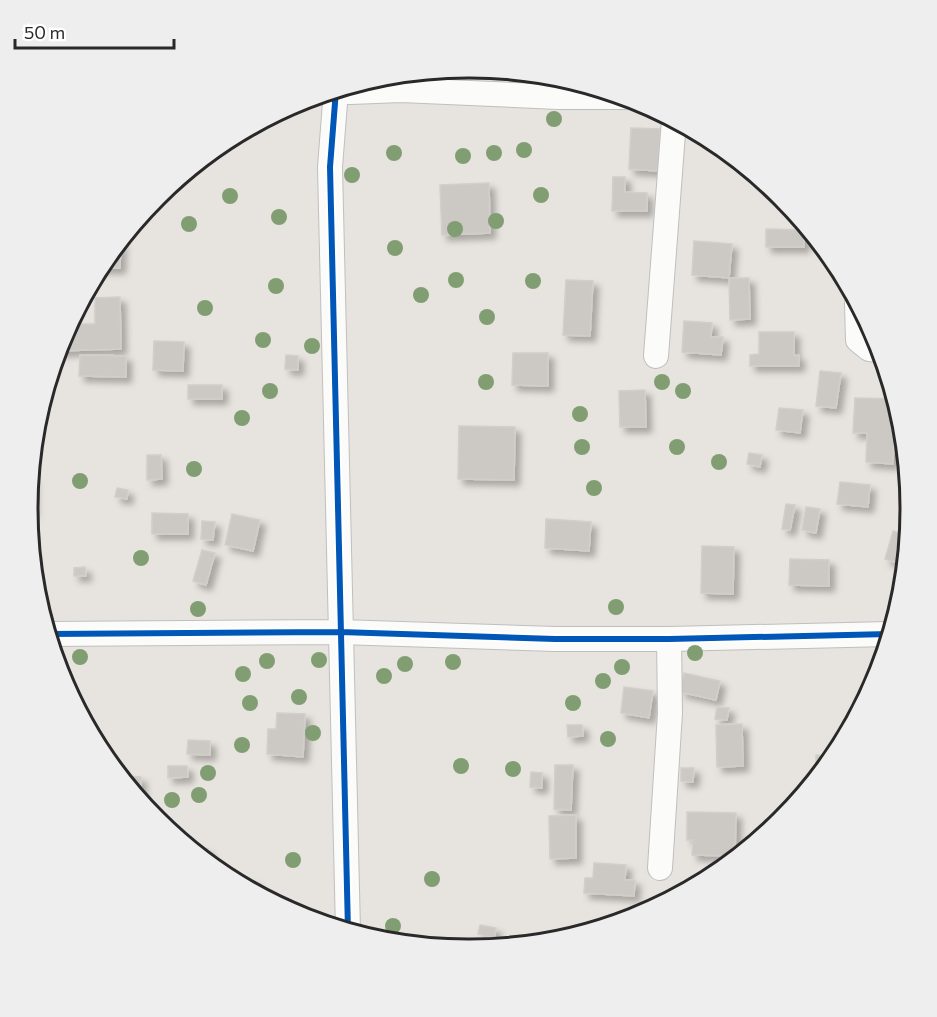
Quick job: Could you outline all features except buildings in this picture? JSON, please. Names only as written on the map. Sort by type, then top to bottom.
[{"type":"street","points":[[361,91],[558,87]]},
{"type":"street","points":[[332,99],[330,167],[348,922]]},
{"type":"street","points":[[657,356],[673,129]]},
{"type":"street","points":[[858,324],[858,340],[869,349]]},
{"type":"street","points":[[56,634],[340,632],[555,639],[881,634]]},
{"type":"street","points":[[660,868],[670,713],[669,639]]},
{"type":"cycle path","points":[[335,98],[330,167],[348,922]]},
{"type":"cycle path","points":[[56,634],[340,632],[555,639],[881,634]]}]
